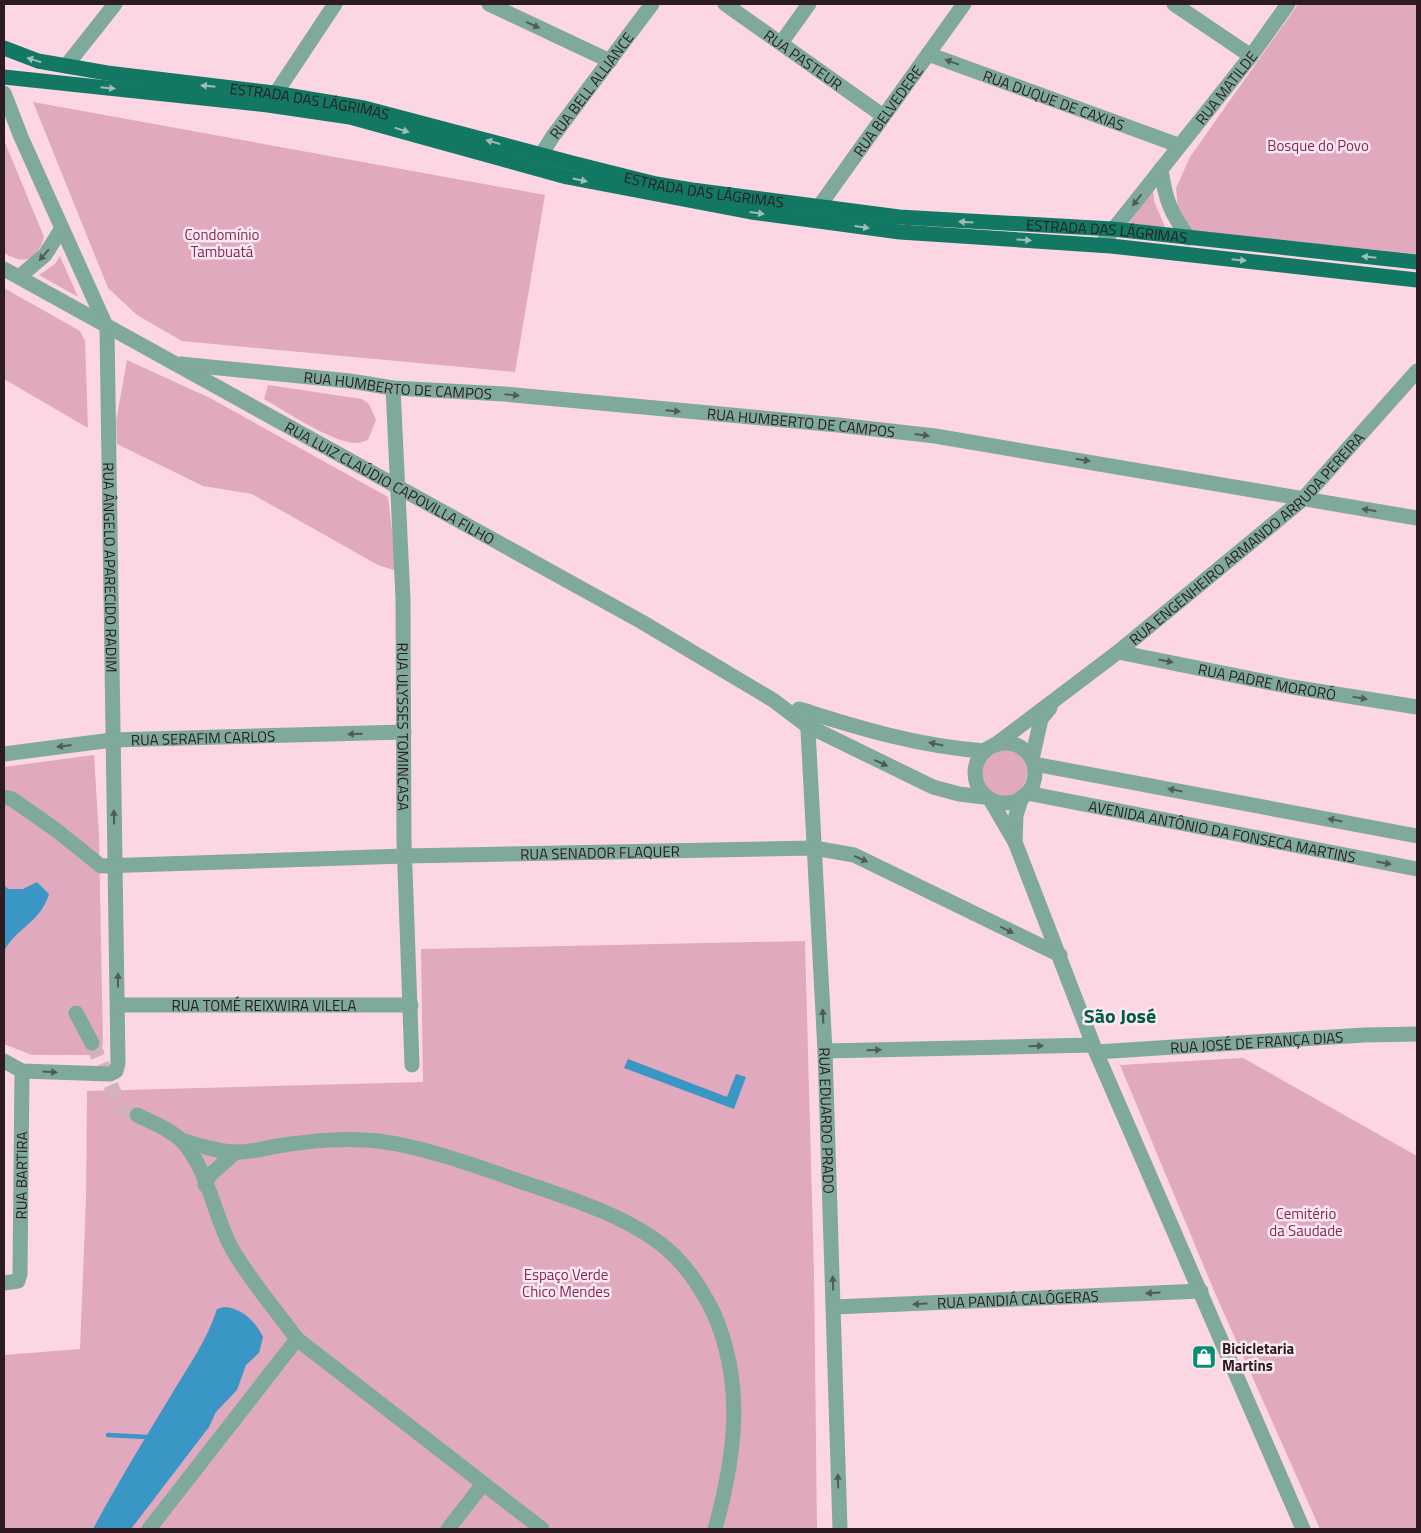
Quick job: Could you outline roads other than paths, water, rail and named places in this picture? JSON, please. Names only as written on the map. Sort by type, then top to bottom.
[{"type":"main road","name":"ESTRADA DAS LÁGRIMAS","points":[[4,48],[38,61],[271,99],[383,124],[533,169],[673,199],[900,232],[1100,245],[1417,280]]},
{"type":"main road","name":"ESTRADA DAS LÁGRIMAS","points":[[4,78],[364,108],[656,184],[939,221],[1112,229],[1417,262]]},
{"type":"street","points":[[66,66],[115,4]]},
{"type":"street","points":[[271,99],[335,4]]},
{"type":"street","points":[[489,4],[610,61]]},
{"type":"street","name":"RUA BELL ALLIANCE","points":[[533,169],[540,154],[652,4]]},
{"type":"street","name":"RUA PASTEUR","points":[[724,4],[882,115]]},
{"type":"street","points":[[781,43],[809,4]]},
{"type":"street","name":"RUA BELVEDERE","points":[[814,220],[820,205],[882,115],[964,4]]},
{"type":"street","points":[[1174,4],[1251,56]]},
{"type":"street","name":"RUA MATILDE","points":[[1100,245],[1251,56],[1288,4]]},
{"type":"street","name":"RUA DUQUE DE CAXIAS","points":[[928,54],[1178,145]]},
{"type":"street","name":"RUA ÂNGELO APARECIDO RADIM","points":[[4,93],[20,137],[107,328],[118,1063],[116,1071],[110,1074],[22,1070]]},
{"type":"street","points":[[1161,169],[1168,205],[1175,219],[1190,238]]},
{"type":"street","points":[[20,277],[45,255],[62,228]]},
{"type":"street","name":"RUA LUIZ CLAÚDIO CAPOVILLA FILHO","points":[[4,268],[107,328],[180,364],[642,622],[773,700],[807,718],[858,752],[933,787],[988,799]]},
{"type":"street","name":"RUA HUMBERTO DE CAMPOS","points":[[180,364],[350,381],[393,388],[504,394],[915,434],[1094,462],[1302,500],[1417,518]]},
{"type":"street","name":"RUA ENGENHEIRO ARMANDO ARRUDA PEREIRA","points":[[990,748],[1118,652],[1302,500],[1417,371]]},
{"type":"street","name":"RUA ULYSSES TOMINCASA","points":[[393,388],[403,599],[405,856],[412,1066]]},
{"type":"street","name":"RUA PADRE MORORÓ","points":[[1118,652],[1292,687],[1417,707]]},
{"type":"street","name":"RUA ENGENHEIRO ARMANDO ARRUDA PEREIRA","points":[[1033,762],[1041,719],[1064,691]]},
{"type":"street","name":"RUA LUIZ CLAÚDIO CAPOVILLA FILHO","points":[[807,718],[864,727],[963,750],[990,748]]},
{"type":"street","name":"RUA EDUARDO PRADO","points":[[807,718],[825,1051],[840,1529]]},
{"type":"street","points":[[858,752],[864,727]]},
{"type":"street","name":"RUA SERAFIM CARLOS","points":[[4,754],[112,740],[404,732]]},
{"type":"street","points":[[1014,842],[1016,815],[1024,795],[1035,777],[1033,762],[1025,750],[1007,742],[990,748],[976,764],[975,776],[977,786],[988,799],[1014,842],[1060,955],[1095,1049],[1303,1529]]},
{"type":"street","name":"AVENIDA ANTÔNIO DA FONSECA MARTINS","points":[[1033,762],[1417,836]]},
{"type":"street","points":[[988,799],[1007,804],[1024,795]]},
{"type":"street","name":"AVENIDA ANTÔNIO DA FONSECA MARTINS","points":[[1024,795],[1417,869]]},
{"type":"street","name":"RUA SENADOR FLAQUER","points":[[4,797],[12,799],[56,830],[101,866],[405,856],[814,848],[854,855],[1060,955]]},
{"type":"street","name":"RUA TOMÉ REIXWIRA VILELA","points":[[118,1005],[411,1005]]},
{"type":"street","points":[[76,1012],[92,1043]]},
{"type":"street","name":"RUA JOSÉ DE FRANÇA DIAS","points":[[825,1051],[1095,1049],[1417,1034]]},
{"type":"street","points":[[4,1061],[22,1070]]},
{"type":"street","name":"RUA BARTIRA","points":[[11,1282],[20,1263],[22,1070]]},
{"type":"street","points":[[137,1115],[181,1140],[236,1152],[341,1139],[380,1142],[486,1169],[540,1188],[619,1220],[666,1248],[687,1270],[708,1301],[718,1324],[733,1378],[734,1440],[726,1486],[715,1529]]},
{"type":"street","points":[[181,1140],[190,1152],[221,1228],[233,1250],[297,1338],[542,1529]]},
{"type":"street","points":[[205,1185],[210,1175],[236,1152]]},
{"type":"street","name":"RUA PANDIÁ CALÓGERAS","points":[[834,1307],[1201,1291]]},
{"type":"street","points":[[149,1529],[297,1338]]},
{"type":"street","points":[[448,1529],[483,1484]]},
{"type":"water","points":[[37,882],[49,894],[45,904],[34,919],[15,936],[4,951],[4,885],[8,889],[23,889]]},
{"type":"water","points":[[628,1059],[727,1097],[736,1074],[746,1077],[734,1109],[624,1068]]},
{"type":"water","points":[[224,1307],[237,1310],[247,1316],[256,1326],[263,1337],[259,1353],[246,1365],[237,1390],[216,1412],[209,1427],[131,1529],[93,1529],[196,1354],[208,1332],[217,1309]]},
{"type":"waterway","points":[[108,1435],[147,1437]]},
{"type":"tunnel","points":[[92,1043],[116,1097],[123,1108],[137,1115]]},
{"type":"place","name":"Bicicletaria Martins","points":[[1204,1357]]},
{"type":"district","name":"São José","points":[[1120,1015]]},
{"type":"park label","name":"Bosque do Povo","points":[[1318,145]]},
{"type":"park label","name":"Condomínio Tambuatá","points":[[222,242]]},
{"type":"park label","name":"Cemitério da Saudade","points":[[1306,1222]]},
{"type":"park label","name":"Espaço Verde Chico Mendes","points":[[566,1282]]}]
